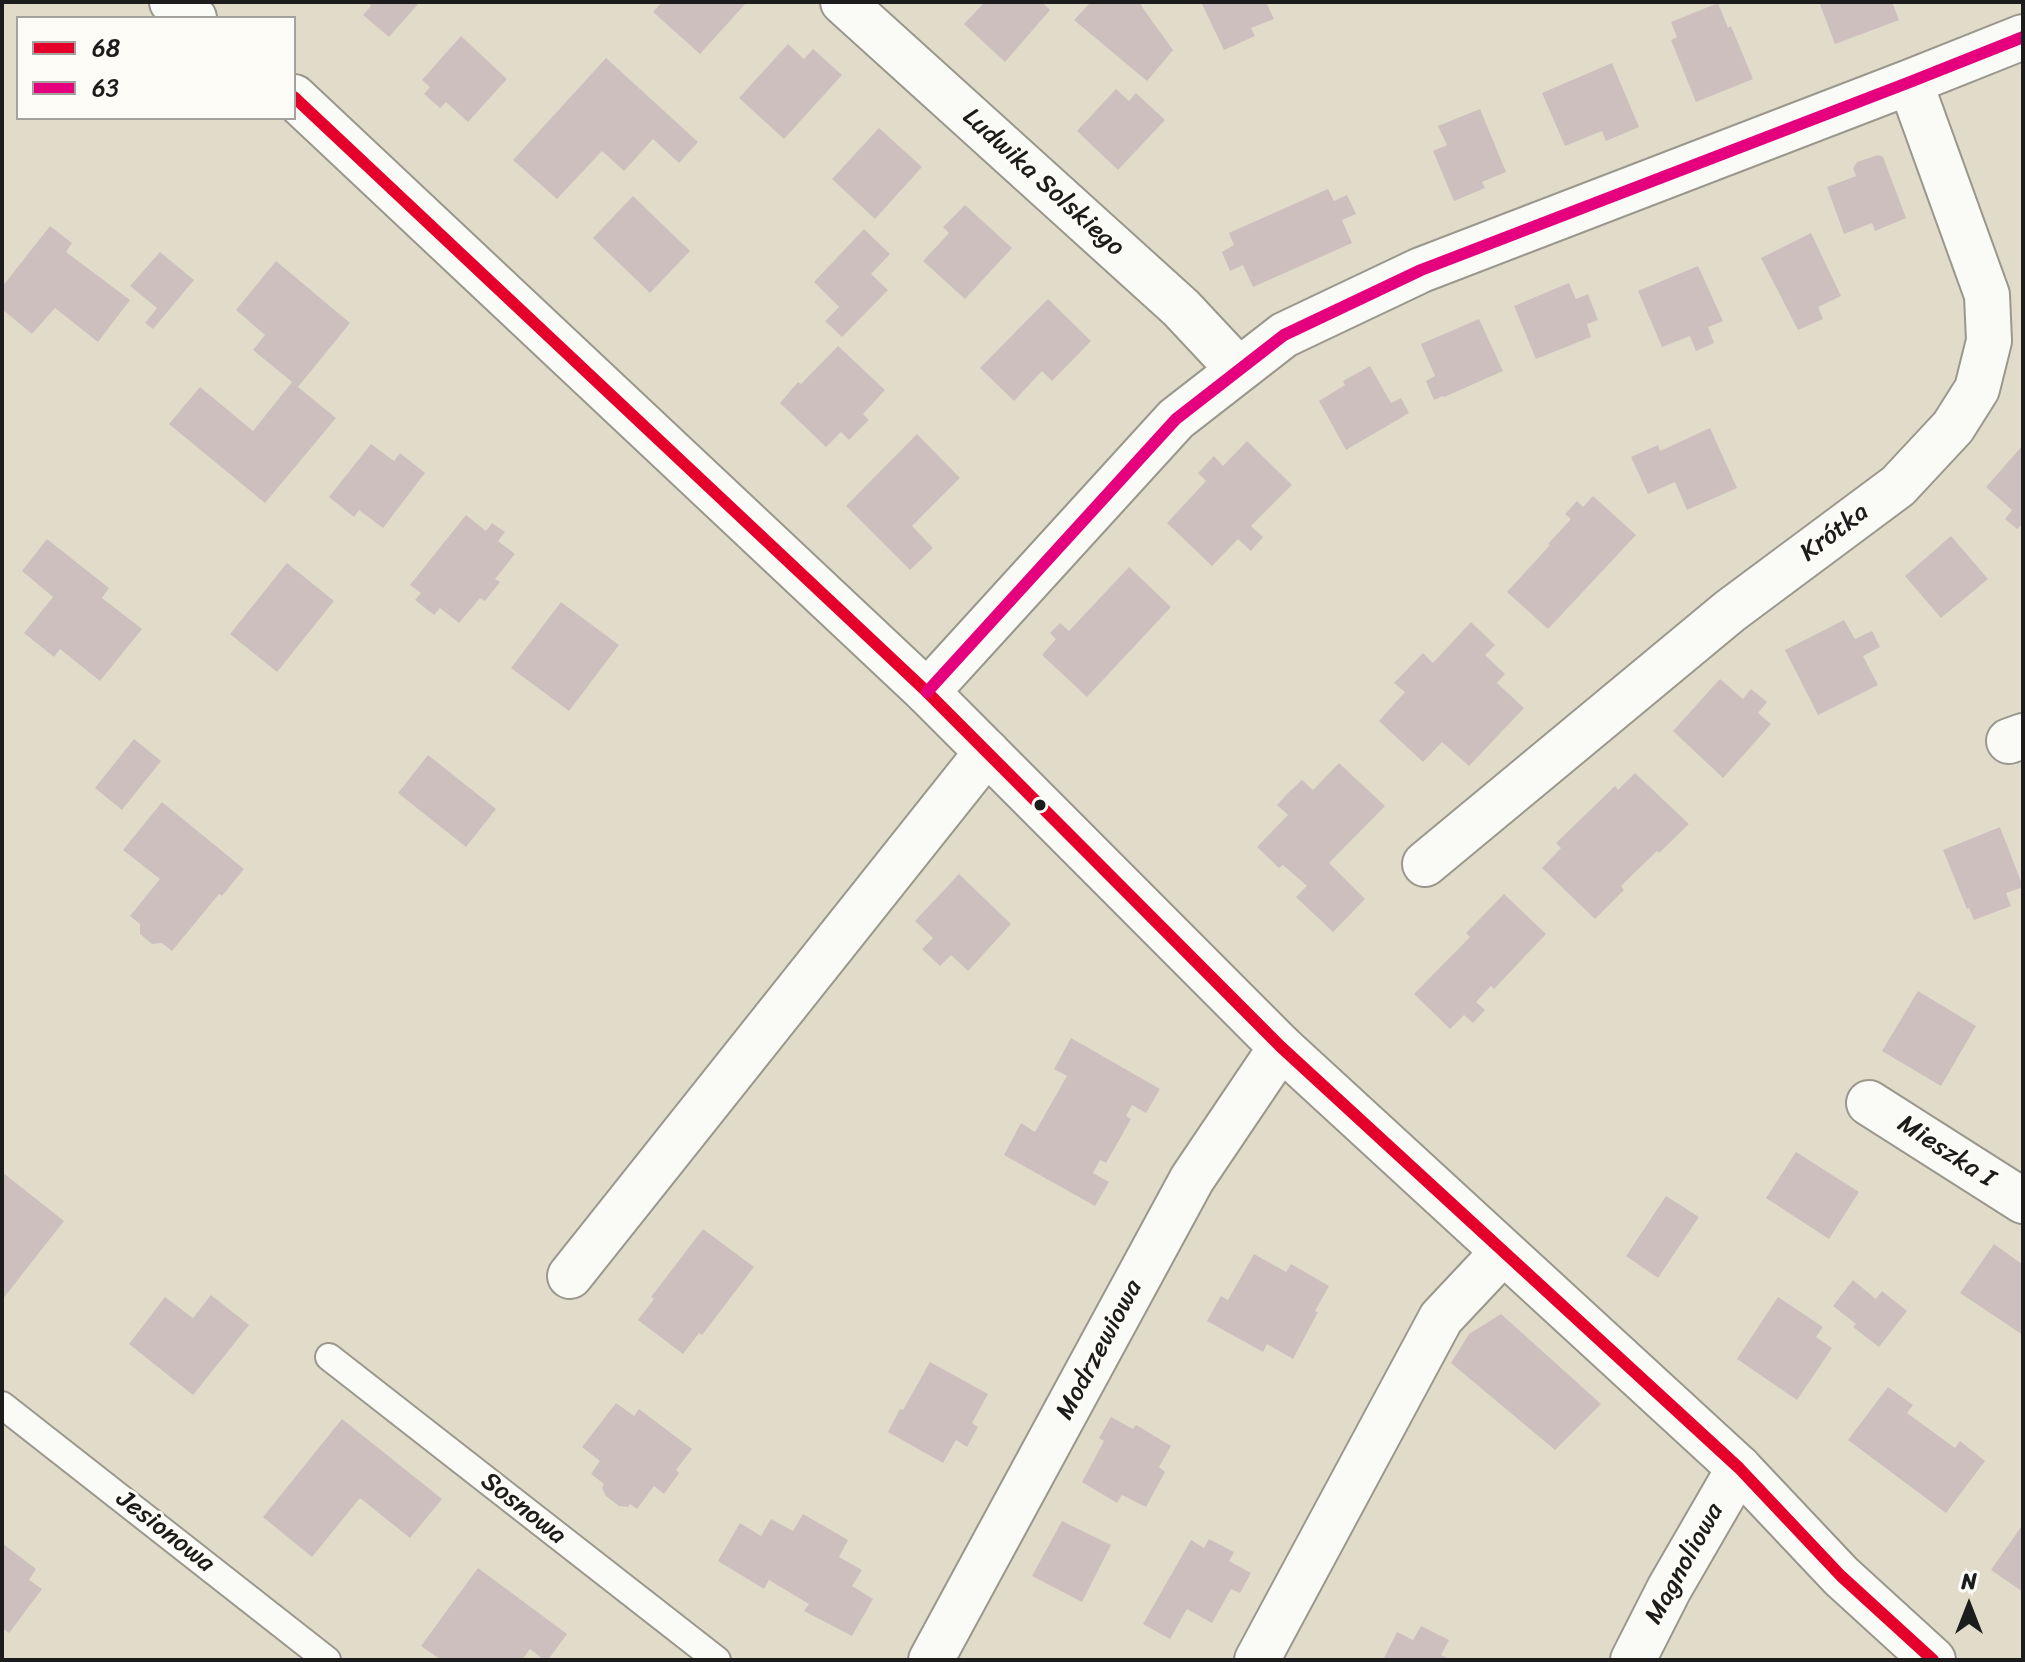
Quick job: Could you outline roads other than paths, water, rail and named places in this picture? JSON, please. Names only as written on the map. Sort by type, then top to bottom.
[{"type":"street","points":[[172,2],[191,16]]},
{"type":"street","name":"Ludwika Solskiego","points":[[843,2],[1181,308],[1239,370]]},
{"type":"street","points":[[927,692],[1176,419],[1284,335],[1421,270],[2023,37]]},
{"type":"street","name":"Krótka","points":[[1425,864],[1730,611],[1898,486],[1953,427],[1977,389],[1989,341],[1987,295],[1910,82]]},
{"type":"street","points":[[296,99],[927,692],[1281,1047],[1739,1468],[1841,1576],[1933,1660]]},
{"type":"street","points":[[570,1276],[987,752]]},
{"type":"street","name":"Modrzewiowa","points":[[931,1660],[1192,1179],[1281,1047]]},
{"type":"street","name":"Mieszka I","points":[[1869,1103],[2023,1201]]},
{"type":"street","points":[[1257,1660],[1441,1318],[1503,1252]]},
{"type":"street","name":"Magnoliowa","points":[[1633,1660],[1669,1589],[1739,1468]]},
{"type":"lane","name":"Sosnowa","points":[[329,1357],[717,1660]]},
{"type":"lane","name":"Jesionowa","points":[[2,1405],[327,1660]]}]
